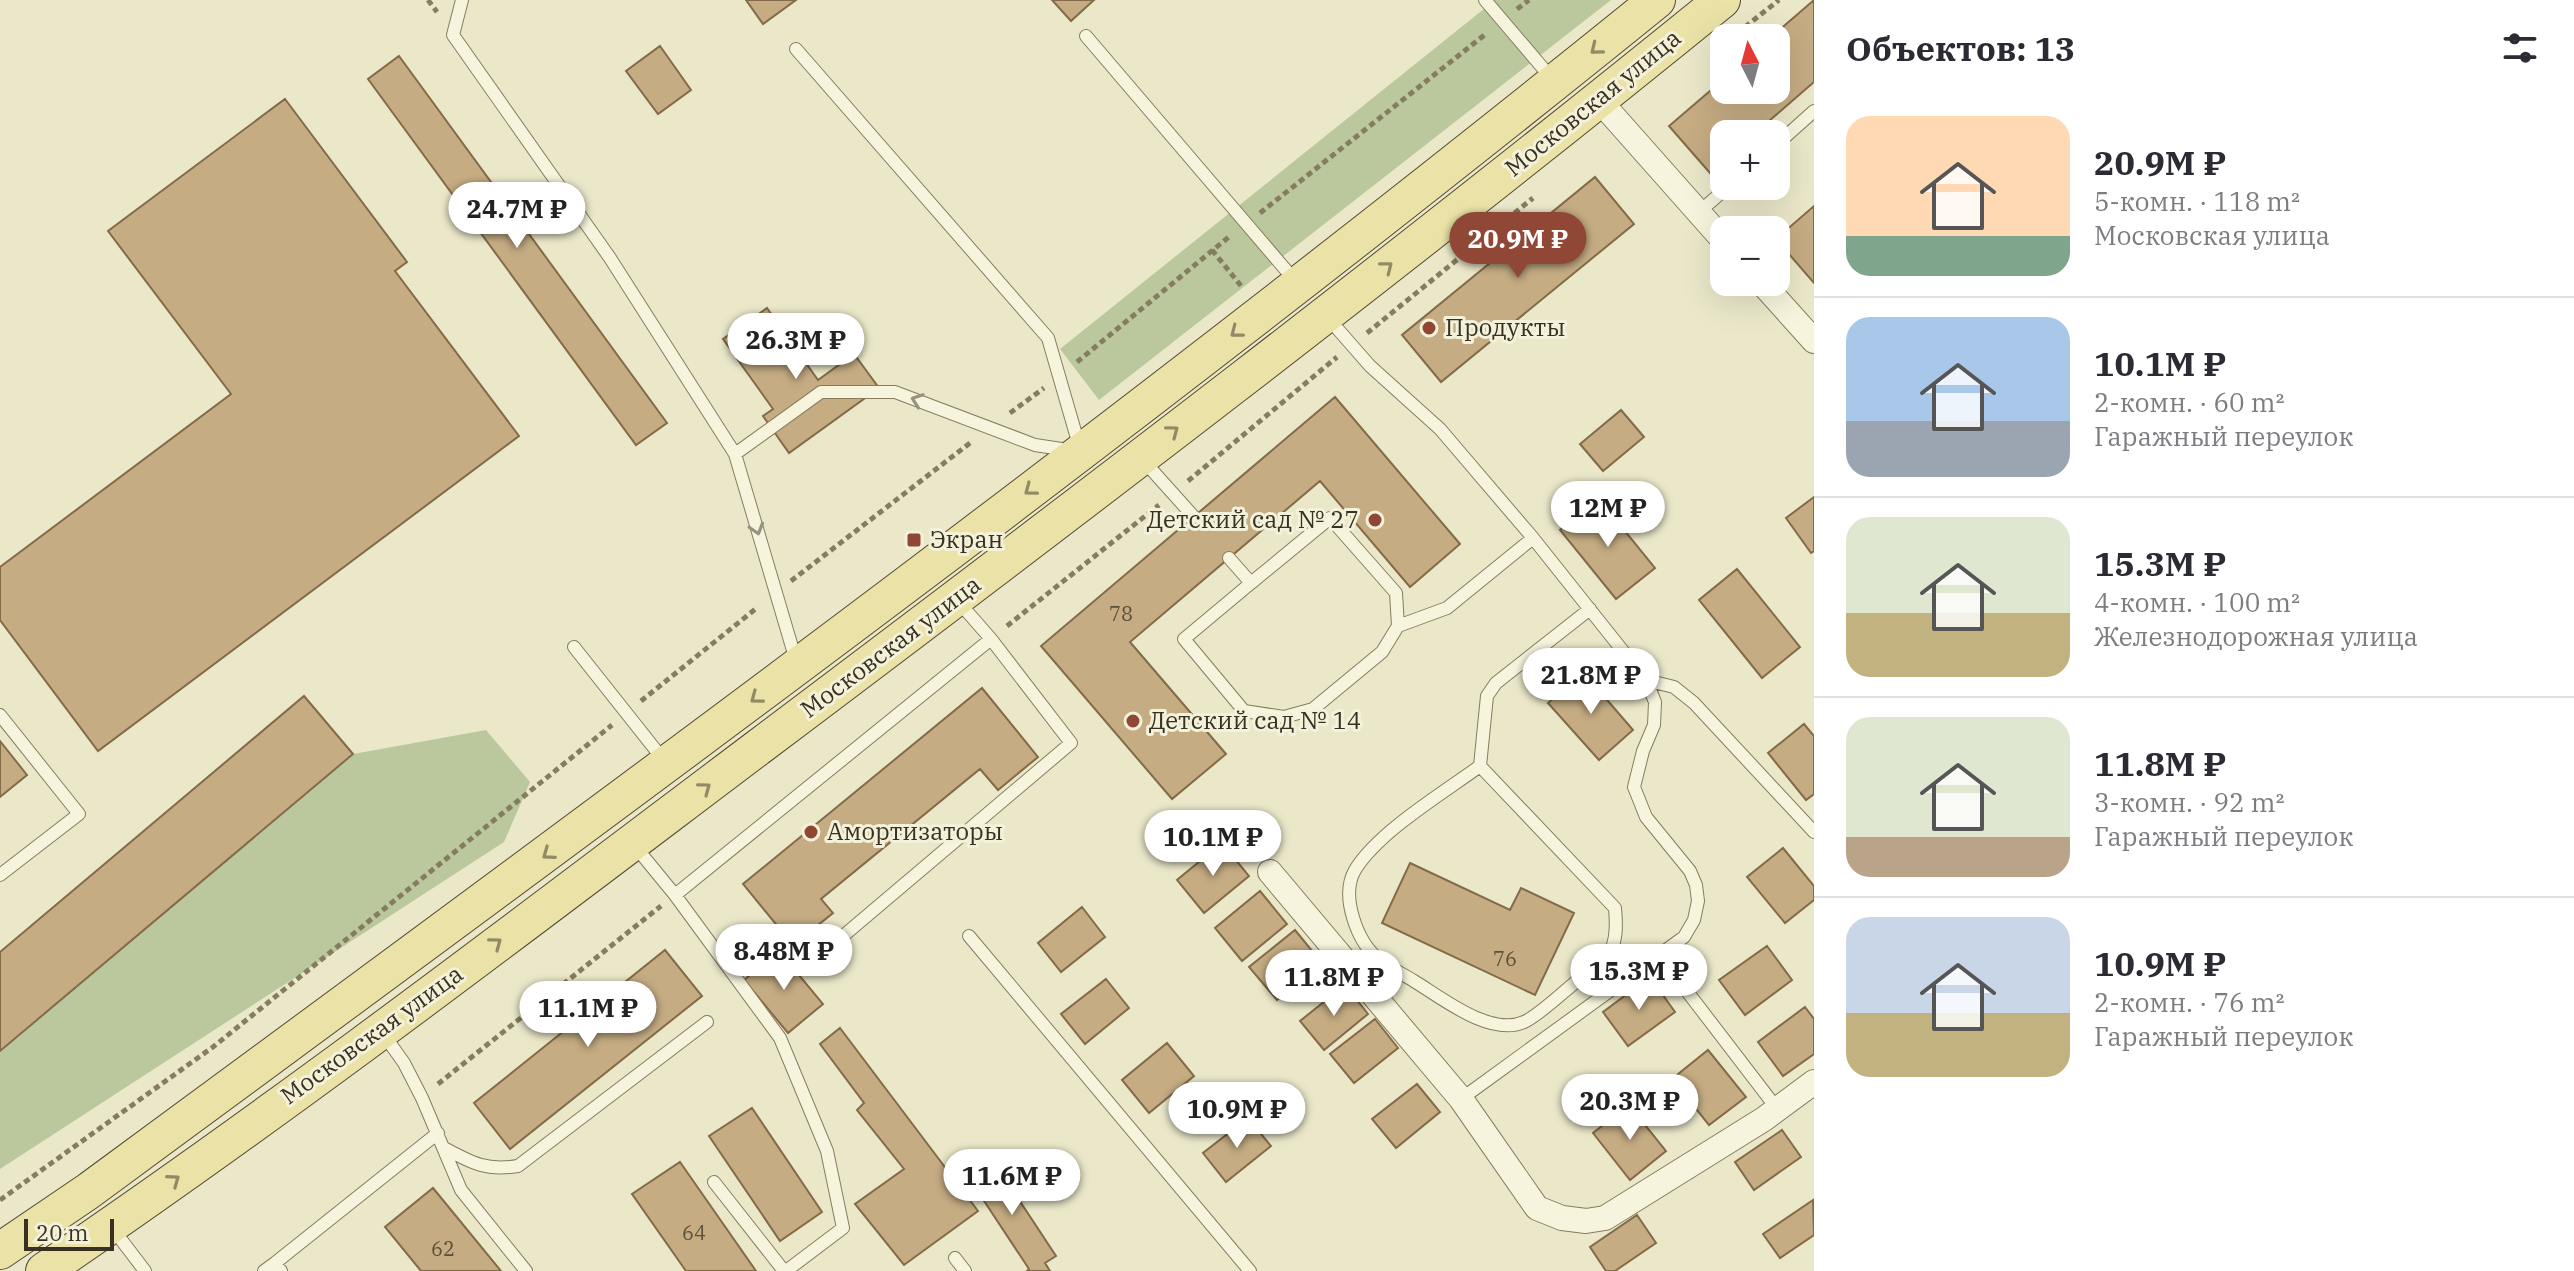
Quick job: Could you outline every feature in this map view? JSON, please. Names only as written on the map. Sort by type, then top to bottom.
[{"type":"main road","name":"Московская улица","points":[[0,1251],[87,1192],[798,667],[1298,284],[1657,0]]},
{"type":"main road","name":"Московская улица","points":[[44,1271],[380,1029],[955,598],[1325,315],[1722,0]]},
{"type":"main road","points":[[1298,284],[1325,315]]},
{"type":"street","points":[[1599,100],[1710,225]]},
{"type":"street","points":[[1774,296],[1814,341]]},
{"type":"street","points":[[1270,872],[1461,1099],[1537,1208],[1562,1218],[1586,1221],[1605,1218],[1778,1110],[1814,1082]]},
{"type":"lane","points":[[462,0],[453,35],[610,258],[735,454],[798,667]]},
{"type":"lane","points":[[1485,0],[1555,83]]},
{"type":"lane","points":[[1086,36],[1298,284]]},
{"type":"lane","points":[[735,454],[821,392],[895,392],[1035,445],[1081,452],[1048,338],[796,49]]},
{"type":"lane","points":[[1790,132],[1814,111]]},
{"type":"lane","points":[[1699,212],[1713,200]]},
{"type":"lane","points":[[1325,315],[1370,366],[1440,429],[1533,538],[1646,680],[1655,702],[1654,725],[1643,751],[1634,787],[1646,817],[1690,871],[1698,901],[1694,920],[1684,937],[1461,1099]]},
{"type":"lane","points":[[1140,457],[1194,517]]},
{"type":"lane","points":[[1330,518],[1396,593],[1398,626],[1382,652],[1313,709],[1284,717],[1244,711],[1184,639],[1251,583],[1330,518]]},
{"type":"lane","points":[[1398,626],[1447,608],[1533,538]]},
{"type":"lane","points":[[1229,558],[1251,583]]},
{"type":"lane","points":[[823,953],[1071,743],[991,639],[955,598]]},
{"type":"lane","points":[[1480,766],[1615,908],[1618,934],[1609,957],[1523,1023],[1497,1025],[1472,1017],[1377,958],[1354,918],[1349,896],[1353,873],[1368,852],[1390,832],[1480,766],[1487,696],[1496,683],[1590,609]]},
{"type":"lane","points":[[675,895],[991,639]]},
{"type":"lane","points":[[574,647],[668,765]]},
{"type":"lane","points":[[1646,680],[1674,687],[1694,703],[1814,832]]},
{"type":"lane","points":[[0,715],[79,814],[0,875]]},
{"type":"lane","points":[[632,842],[780,1038],[827,1151],[843,1228],[785,1271],[714,1182]]},
{"type":"lane","points":[[969,936],[1250,1271]]},
{"type":"lane","points":[[1660,956],[1778,1110]]},
{"type":"lane","points":[[444,1148],[479,1166],[499,1169],[518,1166],[707,1022]]},
{"type":"lane","points":[[380,1029],[404,1063],[422,1098],[461,1190],[526,1271]]},
{"type":"lane","points":[[264,1271],[278,1267],[438,1133]]},
{"type":"lane","points":[[111,1225],[145,1271]]},
{"type":"lane","points":[[955,1258],[965,1271]]},
{"type":"path","points":[[0,1200],[213,1047],[776,592],[1059,377],[1212,250],[1529,0]]},
{"type":"path","points":[[1748,24],[1779,0]]},
{"type":"path","points":[[1212,250],[1251,297]]},
{"type":"path","points":[[422,1098],[675,895]]},
{"type":"green space","points":[[1495,0],[1611,0],[1099,400],[1060,349]]},
{"type":"green space","points":[[486,730],[530,782],[504,842],[0,1169],[0,1051],[353,754]]},
{"type":"building","points":[[746,0],[796,0],[763,24]]},
{"type":"building","points":[[1052,0],[1094,0],[1071,21]]},
{"type":"building","points":[[1814,0],[1814,82],[1790,103],[1790,24],[1786,24]]},
{"type":"building","points":[[660,46],[691,90],[658,114],[626,71]]},
{"type":"building","points":[[399,56],[667,423],[636,445],[368,79]]},
{"type":"building","points":[[1710,91],[1710,104],[1789,104],[1770,120],[1710,120],[1710,173],[1669,126]]},
{"type":"building","points":[[285,99],[407,262],[395,271],[519,436],[98,751],[0,620],[0,567],[231,394],[108,231]]},
{"type":"building","points":[[1595,177],[1634,224],[1441,382],[1402,335]]},
{"type":"building","points":[[1814,206],[1814,283],[1790,255],[1790,227]]},
{"type":"building","points":[[767,308],[818,380],[854,354],[879,388],[789,453],[763,416],[773,409],[723,339]]},
{"type":"building","points":[[1335,397],[1460,544],[1410,587],[1320,481],[1130,642],[1226,754],[1172,799],[1041,646]]},
{"type":"building","points":[[1621,410],[1644,437],[1603,471],[1580,444]]},
{"type":"building","points":[[1814,497],[1814,551],[1811,553],[1786,518]]},
{"type":"building","points":[[1599,499],[1655,568],[1616,599],[1560,530]]},
{"type":"building","points":[[1737,569],[1800,647],[1762,678],[1699,600]]},
{"type":"building","points":[[1583,672],[1633,730],[1599,760],[1548,703]]},
{"type":"building","points":[[982,688],[1038,757],[998,790],[980,769],[821,899],[833,913],[793,945],[743,884]]},
{"type":"building","points":[[304,696],[353,754],[0,1051],[0,952]]},
{"type":"building","points":[[1804,724],[1814,736],[1814,794],[1806,800],[1768,753]]},
{"type":"building","points":[[0,741],[27,775],[0,797]]},
{"type":"building","points":[[1222,843],[1249,876],[1204,913],[1177,880]]},
{"type":"building","points":[[1783,848],[1814,886],[1814,900],[1785,923],[1747,877]]},
{"type":"building","points":[[1410,863],[1510,910],[1521,888],[1574,913],[1535,995],[1382,923]]},
{"type":"building","points":[[1260,891],[1287,924],[1242,961],[1215,928]]},
{"type":"building","points":[[1082,907],[1105,937],[1061,972],[1038,943]]},
{"type":"building","points":[[1295,930],[1322,963],[1277,1000],[1249,967]]},
{"type":"building","points":[[1767,946],[1792,980],[1745,1015],[1719,980]]},
{"type":"building","points":[[665,950],[702,996],[510,1149],[474,1103]]},
{"type":"building","points":[[779,951],[823,1004],[788,1033],[744,980]]},
{"type":"building","points":[[1650,977],[1675,1012],[1628,1046],[1603,1012]]},
{"type":"building","points":[[1106,979],[1129,1008],[1085,1044],[1061,1014]]},
{"type":"building","points":[[1345,985],[1368,1014],[1324,1050],[1300,1021]]},
{"type":"building","points":[[1805,1007],[1814,1019],[1814,1054],[1783,1076],[1758,1042]]},
{"type":"building","points":[[1375,1019],[1398,1048],[1354,1083],[1330,1054]]},
{"type":"building","points":[[840,1028],[978,1211],[904,1265],[855,1204],[904,1169],[857,1110],[864,1103],[820,1044]]},
{"type":"building","points":[[1167,1043],[1194,1076],[1149,1113],[1122,1080]]},
{"type":"building","points":[[1708,1050],[1746,1097],[1709,1125],[1672,1079]]},
{"type":"building","points":[[1417,1084],[1440,1112],[1396,1148],[1372,1119]]},
{"type":"building","points":[[1629,1105],[1666,1151],[1630,1180],[1593,1133]]},
{"type":"building","points":[[752,1108],[822,1212],[780,1241],[709,1136]]},
{"type":"building","points":[[1248,1118],[1271,1146],[1226,1182],[1203,1153]]},
{"type":"building","points":[[1782,1130],[1801,1157],[1754,1190],[1735,1162]]},
{"type":"building","points":[[992,1159],[1056,1256],[1045,1263],[1050,1271],[1027,1271],[1029,1269],[967,1175]]},
{"type":"building","points":[[680,1162],[756,1271],[686,1271],[632,1194]]},
{"type":"building","points":[[433,1188],[501,1271],[421,1271],[385,1227]]},
{"type":"building","points":[[1813,1200],[1814,1235],[1780,1258],[1763,1234]]},
{"type":"building","points":[[1637,1215],[1656,1243],[1615,1271],[1606,1271],[1590,1247]]},
{"type":"place","name":"Продукты","points":[[1429,328]]},
{"type":"place","name":"Детский сад № 27","points":[[1375,520]]},
{"type":"place","name":"Экран","points":[[914,540]]},
{"type":"place","name":"Детский сад № 14","points":[[1133,721]]},
{"type":"place","name":"Амортизаторы","points":[[811,832]]}]
